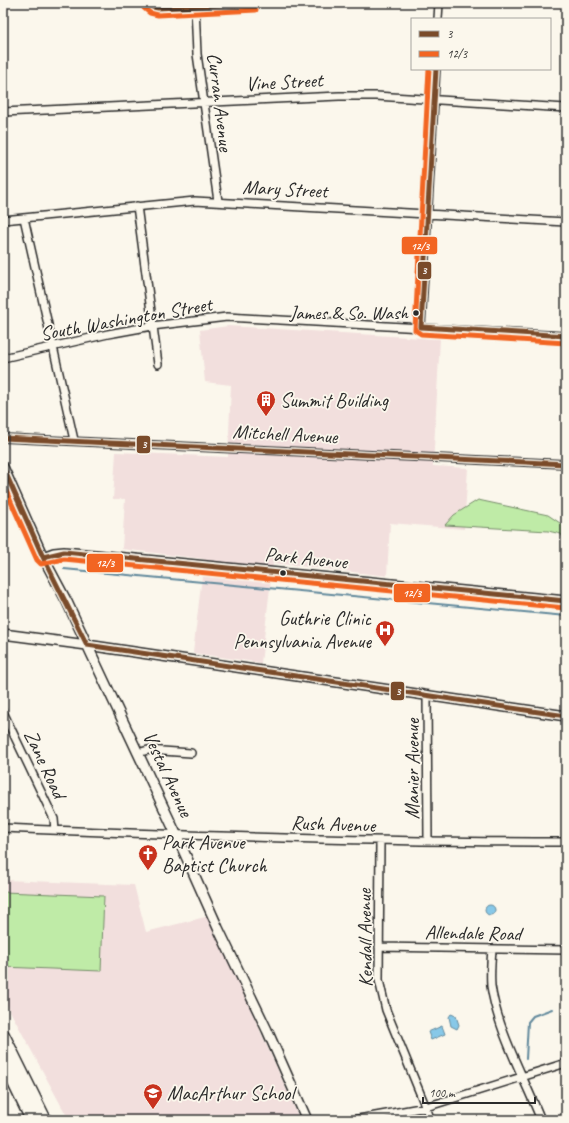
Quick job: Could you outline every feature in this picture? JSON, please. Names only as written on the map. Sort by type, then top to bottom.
[{"type":"main road","points":[[3,1034],[45,1120]]},
{"type":"main road","points":[[3,1060],[32,1120]]},
{"type":"street","points":[[148,3],[153,7],[158,8],[256,3]]},
{"type":"street","points":[[438,18],[439,3]]},
{"type":"street","name":"Curran Avenue","points":[[195,6],[197,54],[218,201]]},
{"type":"street","points":[[421,328],[429,213],[436,70]]},
{"type":"street","name":"Vine Street","points":[[3,112],[339,96],[435,99],[566,108]]},
{"type":"street","name":"Mary Street","points":[[3,220],[137,206],[195,201],[218,201],[566,222]]},
{"type":"street","points":[[137,206],[158,364]]},
{"type":"street","points":[[24,218],[74,440]]},
{"type":"street","name":"South Washington Street","points":[[3,358],[152,326],[227,318],[566,336]]},
{"type":"street","name":"Mitchell Avenue","points":[[3,438],[74,440],[566,464]]},
{"type":"street","name":"Vestal Avenue","points":[[3,467],[43,557],[87,645],[267,1030],[306,1120]]},
{"type":"street","name":"Park Avenue","points":[[43,557],[54,553],[64,552],[566,601]]},
{"type":"street","points":[[3,634],[87,645],[566,716]]},
{"type":"street","name":"Manier Avenue","points":[[427,696],[428,841]]},
{"type":"street","name":"Zane Road","points":[[3,712],[54,819],[55,830]]},
{"type":"street","points":[[138,753],[148,750],[191,753]]},
{"type":"street","name":"Rush Avenue","points":[[3,828],[380,841],[566,842]]},
{"type":"street","name":"Kendall Avenue","points":[[380,841],[379,980],[383,1001],[431,1120]]},
{"type":"street","name":"Allendale Road","points":[[379,947],[566,950]]},
{"type":"street","points":[[492,949],[491,986],[496,1007],[506,1038],[541,1120]]},
{"type":"street","points":[[353,1120],[426,1107],[566,1063]]},
{"type":"shaded area","points":[[228,326],[440,339],[433,466],[468,468],[464,529],[390,523],[387,576],[273,563],[261,663],[193,653],[204,559],[122,549],[125,499],[113,499],[116,452],[228,457],[231,385],[205,382],[200,330]]},
{"type":"shaded area","points":[[3,880],[134,885],[146,932],[209,916],[300,1120],[69,1120],[3,998]]},
{"type":"green space","points":[[478,500],[548,515],[566,527],[566,543],[561,534],[548,531],[445,525],[454,515]]},
{"type":"green space","points":[[3,892],[104,896],[101,971],[3,967]]},
{"type":"water","points":[[488,905],[492,905],[494,906],[494,914],[488,915],[485,912],[485,908]]},
{"type":"water","points":[[451,1014],[456,1016],[459,1025],[457,1029],[451,1026],[449,1017]]},
{"type":"water","points":[[442,1026],[445,1034],[431,1040],[428,1032]]},
{"type":"waterway","points":[[64,569],[566,616]]},
{"type":"waterway","points":[[526,1059],[528,1022],[533,1016],[552,1009]]},
{"type":"transit line","name":"3","points":[[149,3],[153,7],[158,8],[256,3]]},
{"type":"transit line","name":"12/3","points":[[144,8],[150,13],[158,15],[256,10]]},
{"type":"transit line","name":"12/3","points":[[429,70],[415,330],[421,334],[566,343]]},
{"type":"transit line","name":"3","points":[[436,70],[421,327],[566,336]]},
{"type":"transit line","name":"3","points":[[3,438],[566,464]]},
{"type":"transit line","name":"3","points":[[3,467],[43,557],[87,645],[566,716]]},
{"type":"transit line","name":"12/3","points":[[3,484],[37,560],[41,564],[64,559],[565,608]]},
{"type":"transit line","name":"3","points":[[43,557],[64,552],[566,601]]},
{"type":"place","name":"James & So. Wash","points":[[416,313]]},
{"type":"place","name":"Summit Building","points":[[266,417]]},
{"type":"place","name":"Guthrie Clinic Pennsylvania Avenue","points":[[385,647]]},
{"type":"place","name":"Park Avenue Baptist Church","points":[[148,871]]},
{"type":"place","name":"MacArthur School","points":[[153,1110]]}]
